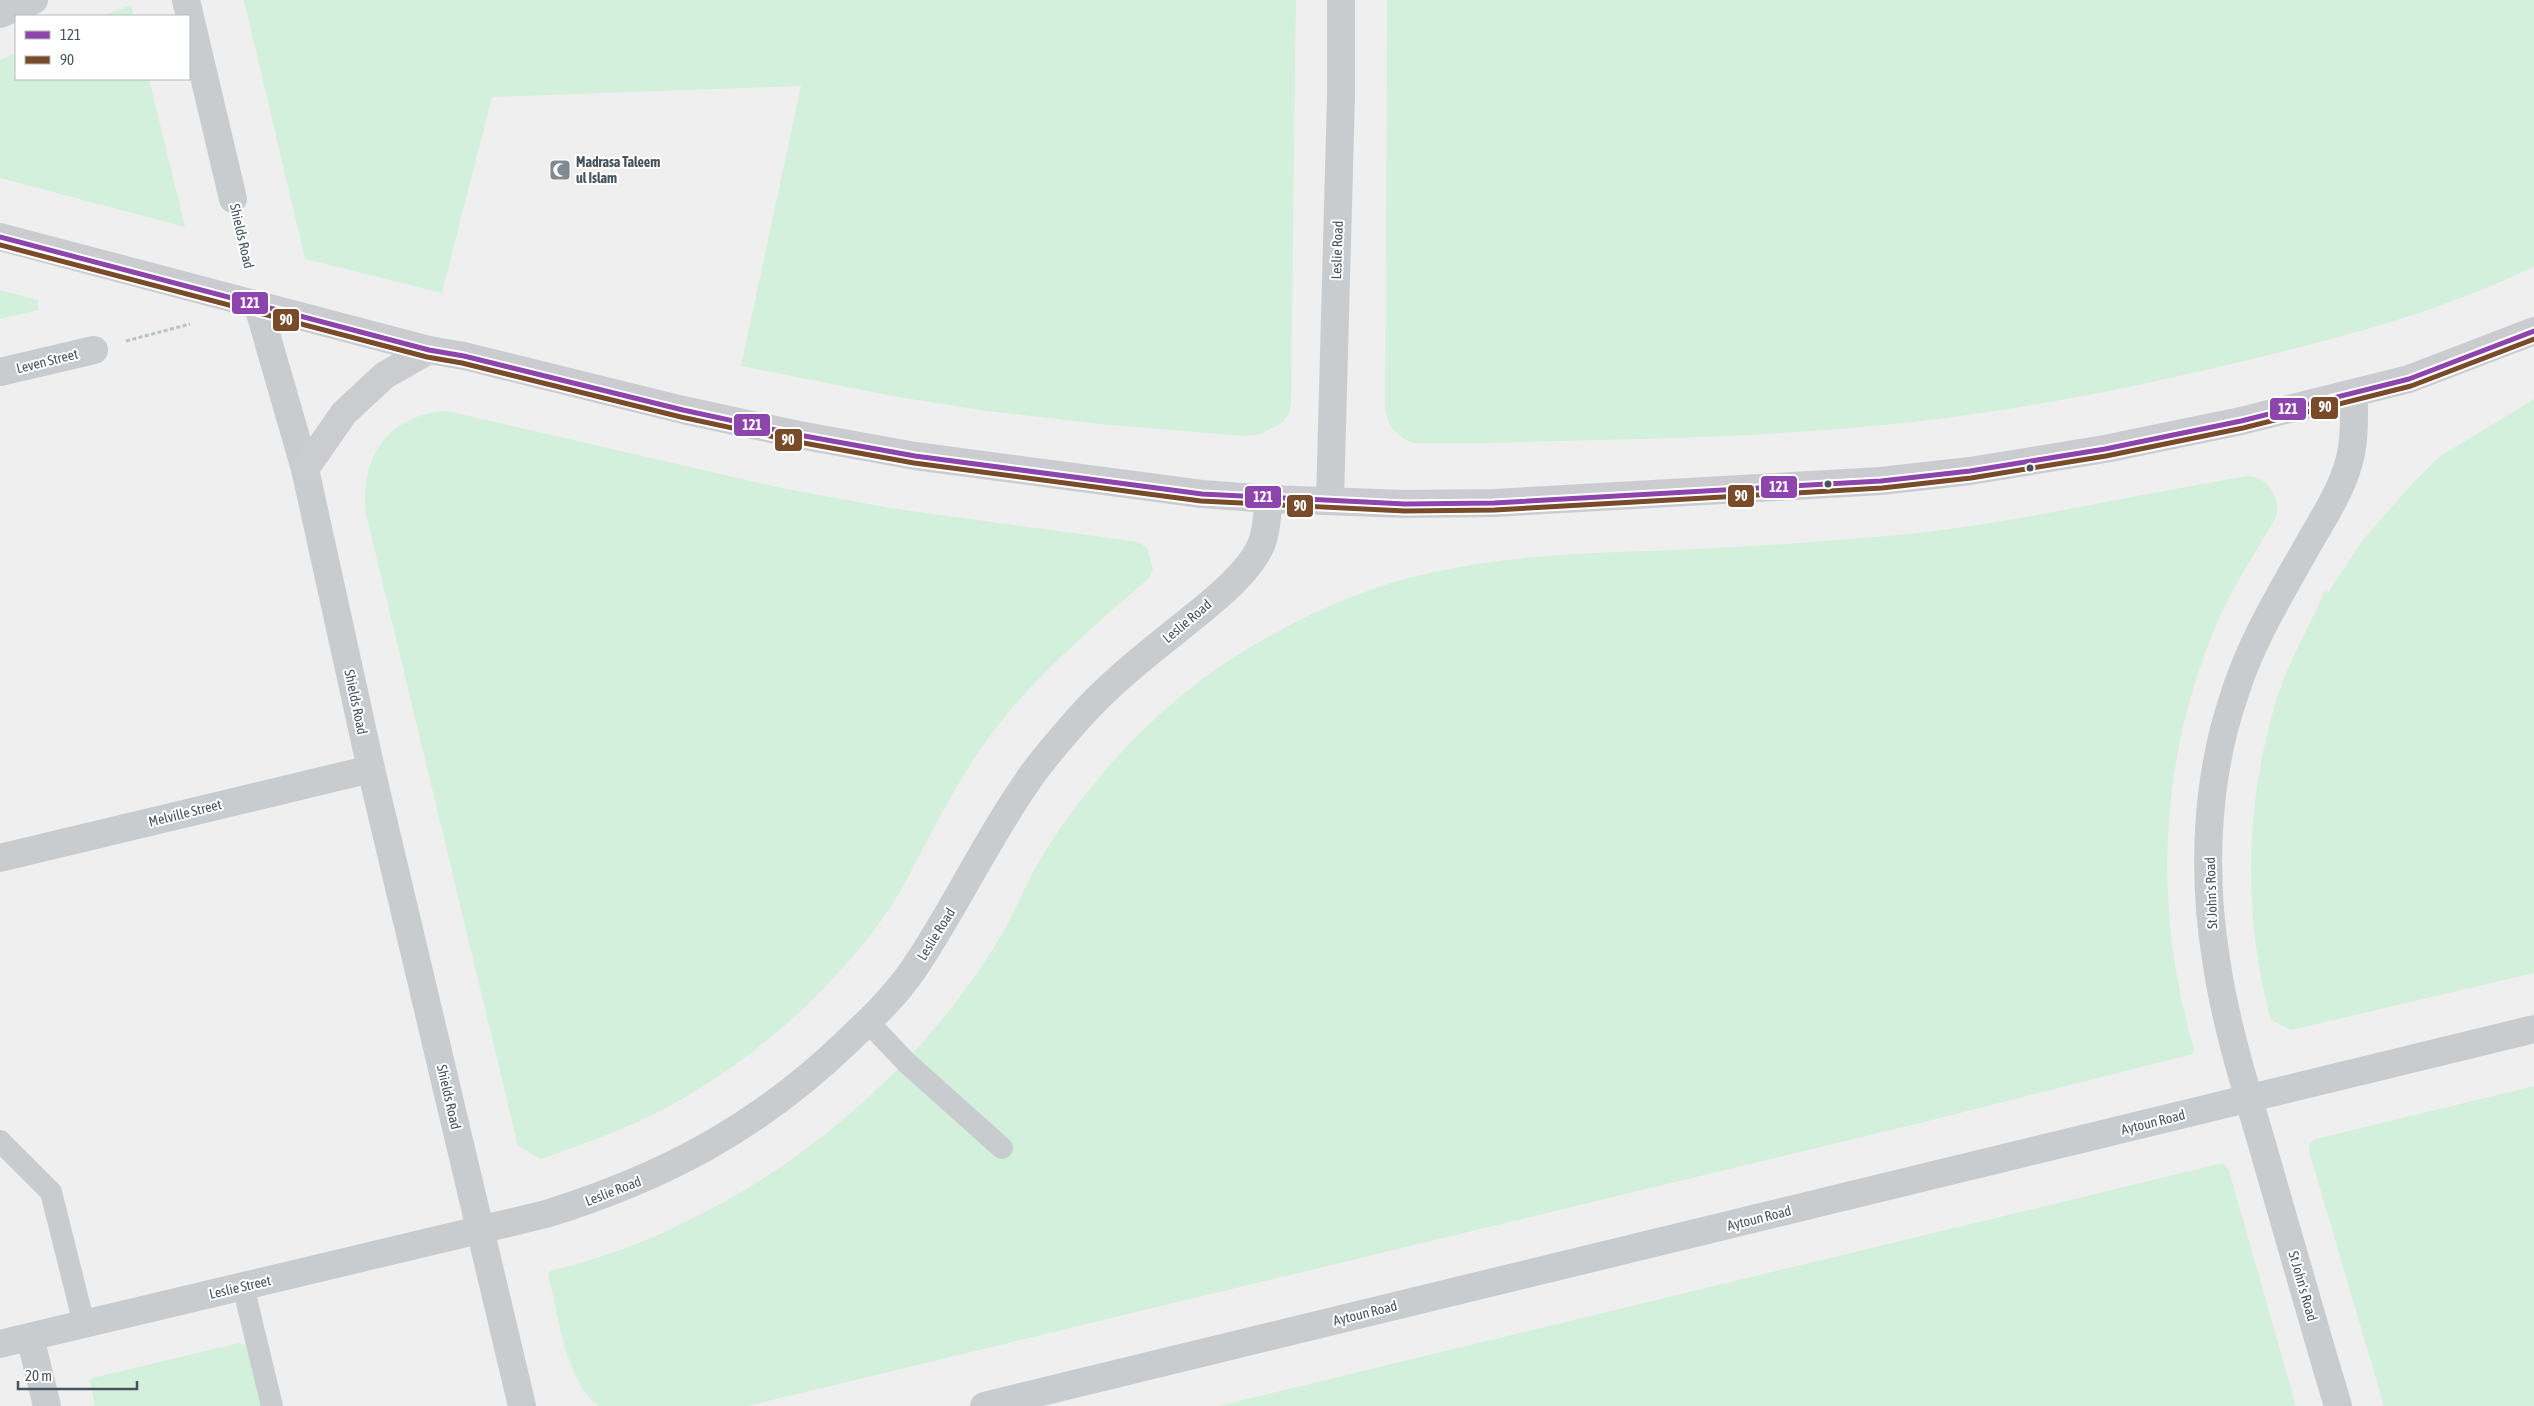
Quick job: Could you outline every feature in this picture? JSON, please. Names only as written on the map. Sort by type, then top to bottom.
[{"type":"street","points":[[0,14],[34,0]]},
{"type":"street","name":"Shields Road","points":[[186,0],[190,15]]},
{"type":"street","name":"Leslie Road","points":[[1330,500],[1341,96],[1341,0]]},
{"type":"street","name":"Shields Road","points":[[190,17],[234,199]]},
{"type":"street","points":[[0,237],[428,350],[464,356],[683,410],[799,435],[915,456],[1024,471],[1176,491],[1268,499],[1405,504],[1494,503],[1881,482],[1970,471],[2105,449],[2241,421],[2354,394],[2409,379],[2534,331]]},
{"type":"street","name":"Shields Road","points":[[258,306],[305,469],[370,768],[522,1406]]},
{"type":"street","name":"Leven Street","points":[[0,372],[94,350]]},
{"type":"street","points":[[305,469],[344,413],[385,376],[428,350]]},
{"type":"street","name":"St John's Road","points":[[2338,1406],[2249,1099],[2216,962],[2210,920],[2209,872],[2214,788],[2222,737],[2234,696],[2254,642],[2338,492],[2349,463],[2354,437],[2354,394]]},
{"type":"street","name":"Leslie Road","points":[[480,1231],[598,1198],[681,1162],[756,1117],[801,1084],[868,1022],[912,972],[938,932],[1026,783],[1060,740],[1087,710],[1133,666],[1208,605],[1250,564],[1262,544],[1268,499]]},
{"type":"street","name":"Melville Street","points":[[0,858],[370,768]]},
{"type":"street","name":"Aytoun Road","points":[[984,1406],[2534,1029]]},
{"type":"street","name":"Leslie Street","points":[[0,1344],[480,1231]]},
{"type":"street","points":[[30,1337],[47,1406]]},
{"type":"lane","points":[[868,1022],[906,1063],[1002,1148]]},
{"type":"lane","points":[[0,1141],[51,1192],[84,1324]]},
{"type":"lane","points":[[244,1286],[272,1406]]},
{"type":"path","name":"Shields Road","points":[[234,199],[258,306]]},
{"type":"path","points":[[94,350],[191,324]]},
{"type":"green space","points":[[244,0],[1296,0],[1291,402],[1289,414],[1283,422],[1261,434],[1244,436],[1100,424],[987,411],[898,397],[741,366],[801,86],[492,97],[442,293],[305,259]]},
{"type":"green space","points":[[1387,0],[2534,0],[2534,266],[2463,297],[2352,333],[2195,373],[2011,409],[1918,421],[1769,434],[1505,443],[1413,443],[1403,438],[1394,430],[1388,420],[1385,409]]},
{"type":"green space","points":[[131,5],[134,15],[106,15]]},
{"type":"green space","points":[[15,53],[15,80],[149,80],[185,227],[0,178],[0,60]]},
{"type":"green space","points":[[0,290],[38,300],[38,310],[0,319]]},
{"type":"green space","points":[[2534,399],[2534,973],[2291,1030],[2271,1020],[2255,940],[2252,899],[2253,818],[2258,777],[2266,737],[2282,684],[2325,590],[2328,593],[2362,541],[2413,483],[2439,457]]},
{"type":"green space","points":[[447,411],[781,488],[896,509],[1139,542],[1147,548],[1153,569],[1149,578],[1064,654],[1005,717],[965,773],[899,893],[870,935],[826,986],[758,1048],[681,1100],[626,1127],[541,1159],[518,1146],[366,514],[365,494],[367,475],[373,458],[382,443],[394,430],[408,420],[426,414]]},
{"type":"green space","points":[[2248,476],[2261,480],[2271,489],[2276,501],[2277,515],[2227,601],[2201,666],[2185,719],[2174,774],[2168,829],[2168,884],[2172,939],[2180,994],[2194,1048],[2193,1054],[1912,1125],[747,1406],[598,1406],[587,1395],[578,1380],[564,1345],[548,1274],[550,1271],[618,1251],[684,1223],[748,1188],[809,1147],[865,1100],[917,1049],[963,993],[1002,934],[1033,872],[1056,834],[1100,776],[1125,748],[1179,697],[1236,656],[1277,632],[1364,592],[1409,578],[1475,564],[1541,556],[1775,545],[1922,532],[2016,519]]},
{"type":"green space","points":[[2534,1086],[2534,1406],[2384,1406],[2309,1151],[2310,1143],[2316,1139]]},
{"type":"green space","points":[[2223,1163],[2229,1170],[2296,1406],[1218,1406]]},
{"type":"green space","points":[[239,1343],[247,1345],[263,1406],[95,1406],[90,1381],[92,1378]]},
{"type":"transit line","name":"121","points":[[0,237],[429,350],[464,356],[683,410],[799,435],[915,456],[1202,494],[1405,504],[1494,503],[1881,481],[1970,471],[2105,449],[2241,421],[2409,379],[2534,331]]},
{"type":"transit line","name":"90","points":[[0,245],[427,357],[462,363],[681,417],[798,442],[914,463],[1201,501],[1405,511],[1494,510],[1882,488],[1971,478],[2106,456],[2243,428],[2411,386],[2534,339]]},
{"type":"place","name":"Madrasa Taleem ul Islam","points":[[560,170]]}]
